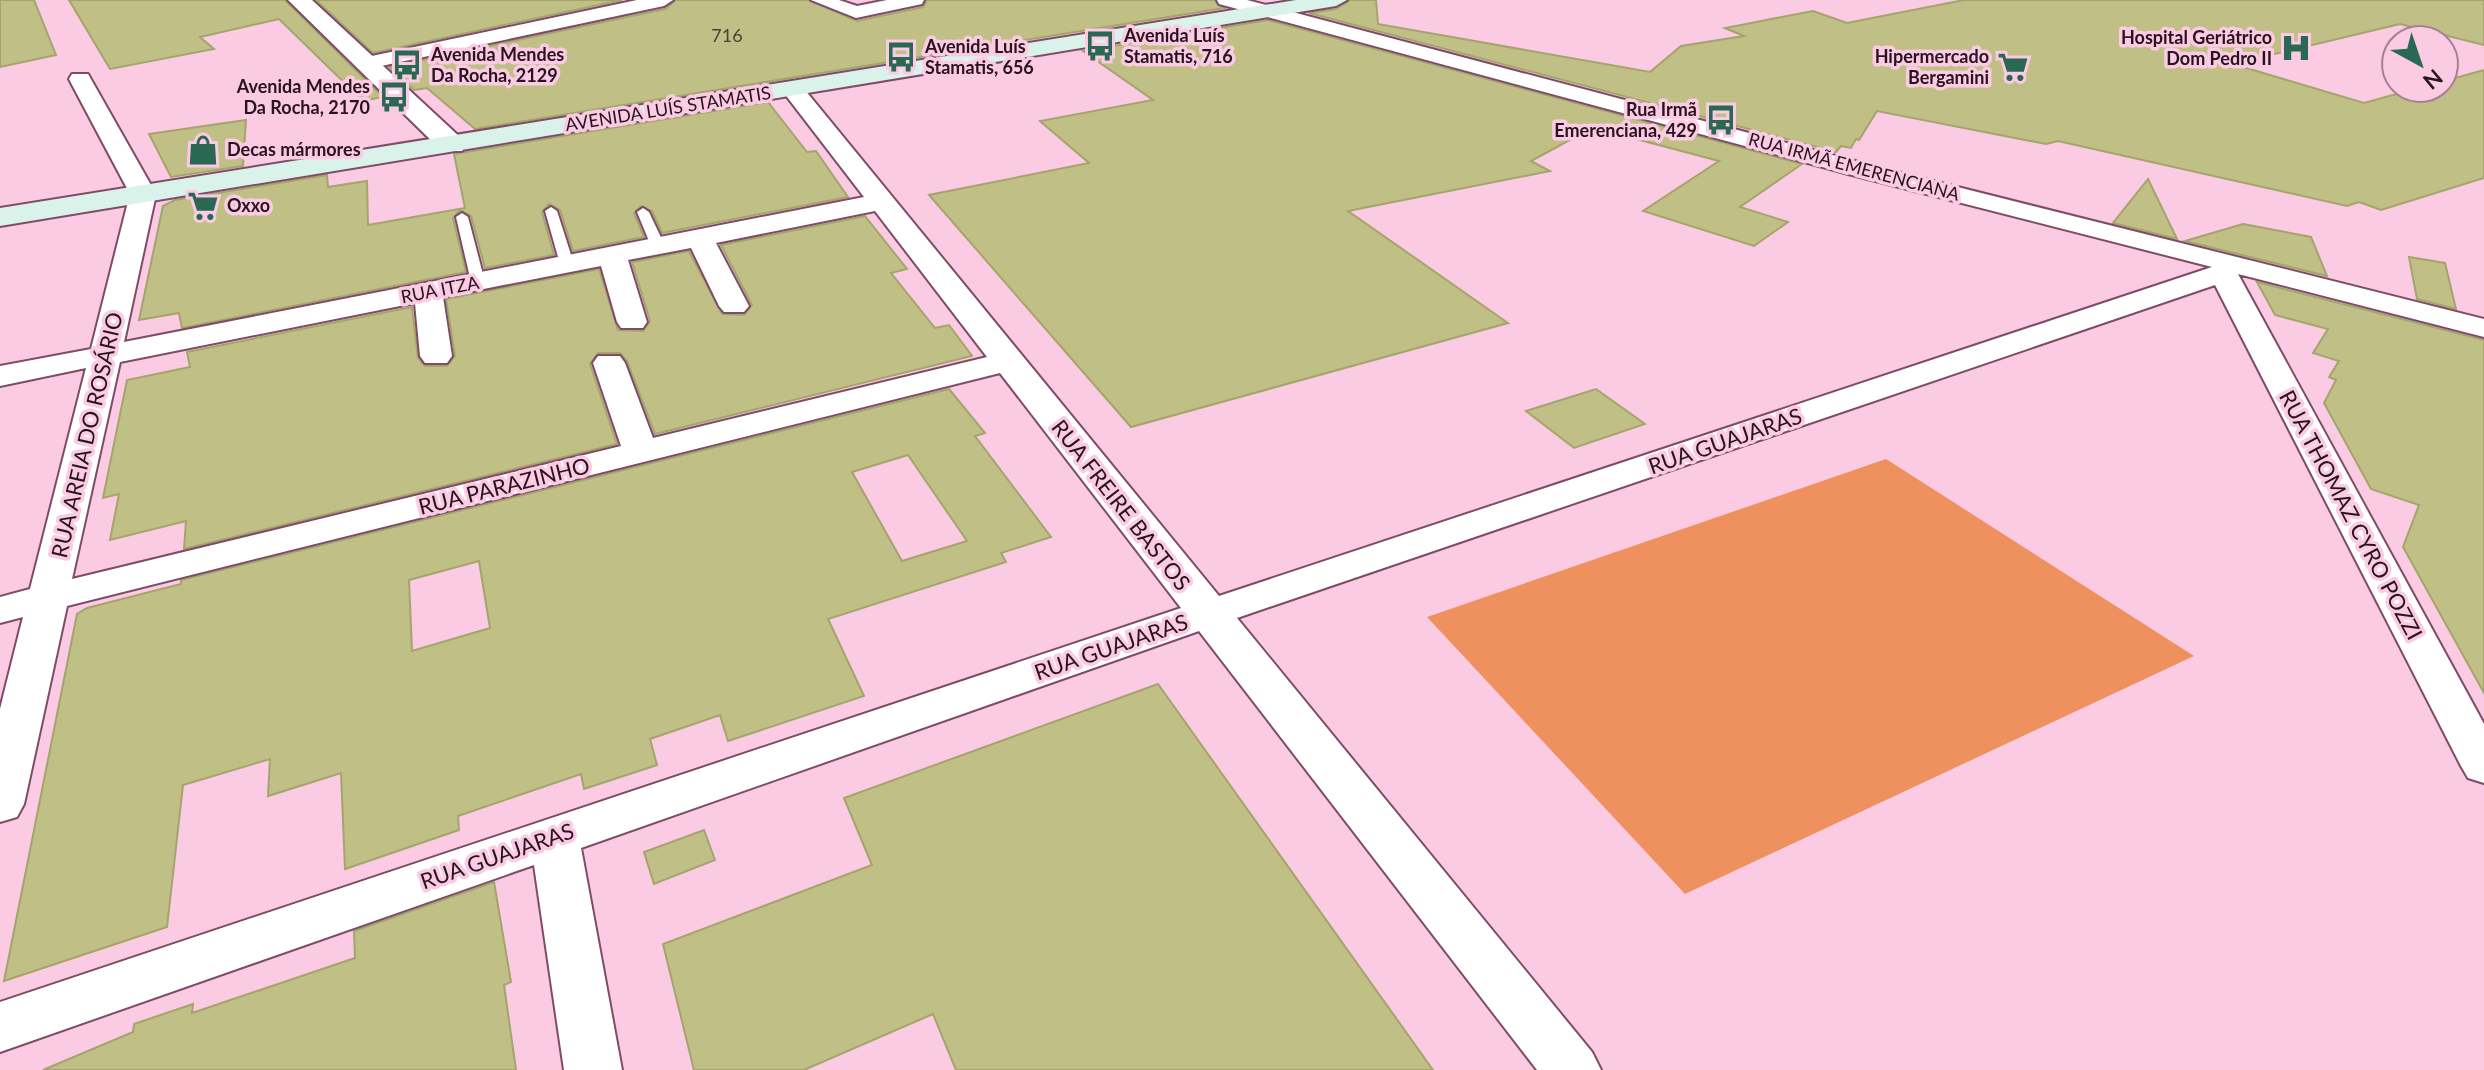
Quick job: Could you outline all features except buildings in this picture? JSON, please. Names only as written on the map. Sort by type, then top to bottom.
[{"type":"main road","name":"AVENIDA LUÍS STAMATIS","points":[[0,217],[1336,0]]},
{"type":"street","points":[[299,0],[452,145]]},
{"type":"street","points":[[367,63],[664,0]]},
{"type":"street","points":[[820,0],[856,12],[915,0]]},
{"type":"street","name":"RUA IRMÃ EMERENCIANA","points":[[1226,0],[2227,268],[2484,328]]},
{"type":"street","points":[[80,79],[143,194]]},
{"type":"street","name":"RUA FREIRE BASTOS","points":[[792,89],[1572,1070]]},
{"type":"street","name":"RUA AREIA DO ROSÁRIO","points":[[0,804],[143,194]]},
{"type":"street","name":"RUA ITZA","points":[[0,376],[880,202]]},
{"type":"street","points":[[700,238],[734,306]]},
{"type":"street","points":[[612,255],[632,322]]},
{"type":"street","name":"RUA GUAJARAS","points":[[0,1027],[2227,268]]},
{"type":"street","name":"RUA THOMAZ CYRO POZZI","points":[[2227,268],[2484,766]]},
{"type":"street","points":[[428,292],[436,356]]},
{"type":"street","name":"RUA PARAZINHO","points":[[0,610],[1008,361]]},
{"type":"street","points":[[609,363],[641,452]]},
{"type":"street","points":[[554,836],[593,1070]]},
{"type":"lane","points":[[551,211],[567,264]]},
{"type":"lane","points":[[643,212],[658,246]]},
{"type":"lane","points":[[462,217],[478,282]]},
{"type":"shaded area","points":[[1886,459],[2194,656],[1685,894],[1427,617]]},
{"type":"place","name":"Avenida Luís Stamatis, 716","points":[[1100,46]]},
{"type":"place","name":"Hospital Geriátrico Dom Pedro II","points":[[2296,48]]},
{"type":"place","name":"Avenida Luís Stamatis, 656","points":[[901,57]]},
{"type":"place","name":"Avenida Mendes Da Rocha, 2129","points":[[407,65]]},
{"type":"place","name":"Hipermercado Bergamini","points":[[2013,67]]},
{"type":"place","name":"Avenida Mendes Da Rocha, 2170","points":[[394,97]]},
{"type":"place","name":"Rua Irmã Emerenciana, 429","points":[[1721,120]]},
{"type":"place","name":"Decas mármores","points":[[203,150]]},
{"type":"place","name":"Oxxo","points":[[203,206]]}]
